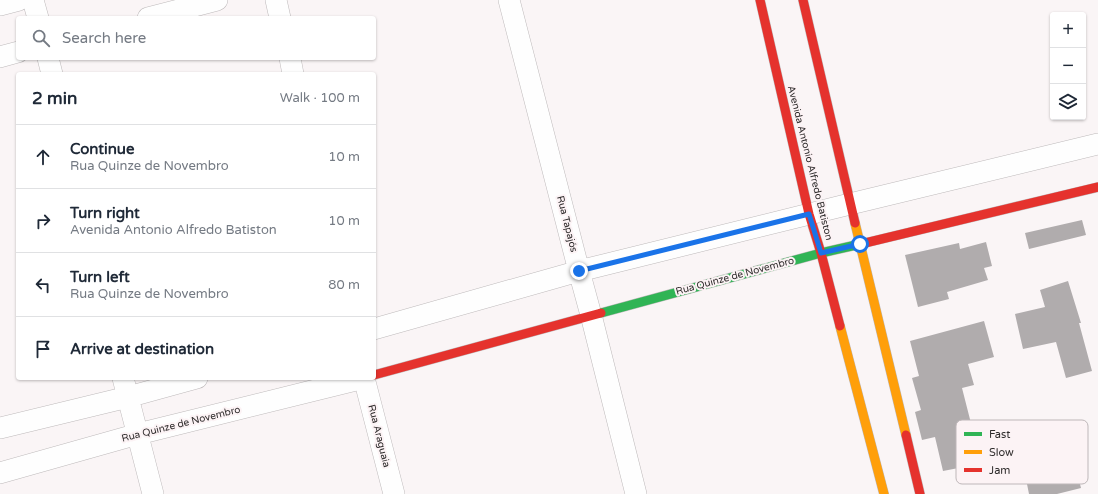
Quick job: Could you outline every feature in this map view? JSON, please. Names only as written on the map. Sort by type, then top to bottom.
[{"type":"street","points":[[0,5],[19,0]]},
{"type":"street","points":[[33,0],[37,16]]},
{"type":"street","points":[[156,16],[217,0]]},
{"type":"street","points":[[276,0],[280,16]]},
{"type":"street","name":"Rua Tapajós","points":[[509,0],[636,494]]},
{"type":"street","name":"Avenida Antonio Alfredo Batiston","points":[[760,0],[809,214],[821,253],[884,494]]},
{"type":"street","points":[[803,0],[850,204],[920,494]]},
{"type":"street","points":[[0,57],[16,53]]},
{"type":"street","points":[[48,60],[52,72]]},
{"type":"street","points":[[290,60],[293,72]]},
{"type":"street","points":[[376,328],[579,271],[1098,144]]},
{"type":"street","name":"Rua Quinze de Novembro","points":[[376,374],[821,253],[1098,187]]},
{"type":"street","points":[[0,428],[126,388],[183,380]]},
{"type":"street","name":"Rua Quinze de Novembro","points":[[0,473],[138,434],[356,380]]},
{"type":"street","name":"Rua Araguaia","points":[[365,380],[394,494]]},
{"type":"street","points":[[126,388],[153,494]]},
{"type":"building","points":[[1082,220],[1086,235],[1029,249],[1025,233]]},
{"type":"building","points":[[986,242],[992,266],[984,268],[988,280],[947,292],[949,299],[918,307],[905,255],[959,243],[960,249]]},
{"type":"building","points":[[1068,281],[1081,323],[1079,323],[1092,371],[1066,378],[1056,342],[1023,349],[1015,314],[1045,307],[1040,290]]},
{"type":"building","points":[[984,321],[994,357],[968,364],[974,385],[962,388],[970,420],[956,420],[956,468],[943,471],[935,437],[922,440],[915,412],[921,410],[912,378],[919,376],[910,341]]},
{"type":"building","points":[[1027,484],[1080,484],[1081,488],[1057,494],[1029,494]]},
{"type":"traffic: fast","points":[[601,313],[821,253],[865,243]]},
{"type":"traffic: slow","points":[[855,223],[906,435]]},
{"type":"traffic: slow","points":[[840,326],[884,494]]},
{"type":"traffic: jam","points":[[760,0],[809,214],[840,326]]},
{"type":"traffic: jam","points":[[803,0],[855,223]]},
{"type":"traffic: jam","points":[[865,243],[1098,187]]},
{"type":"traffic: jam","points":[[376,374],[601,313]]},
{"type":"traffic: jam","points":[[906,435],[920,494]]},
{"type":"route","points":[[579,271],[809,214],[821,253],[860,244]]}]
